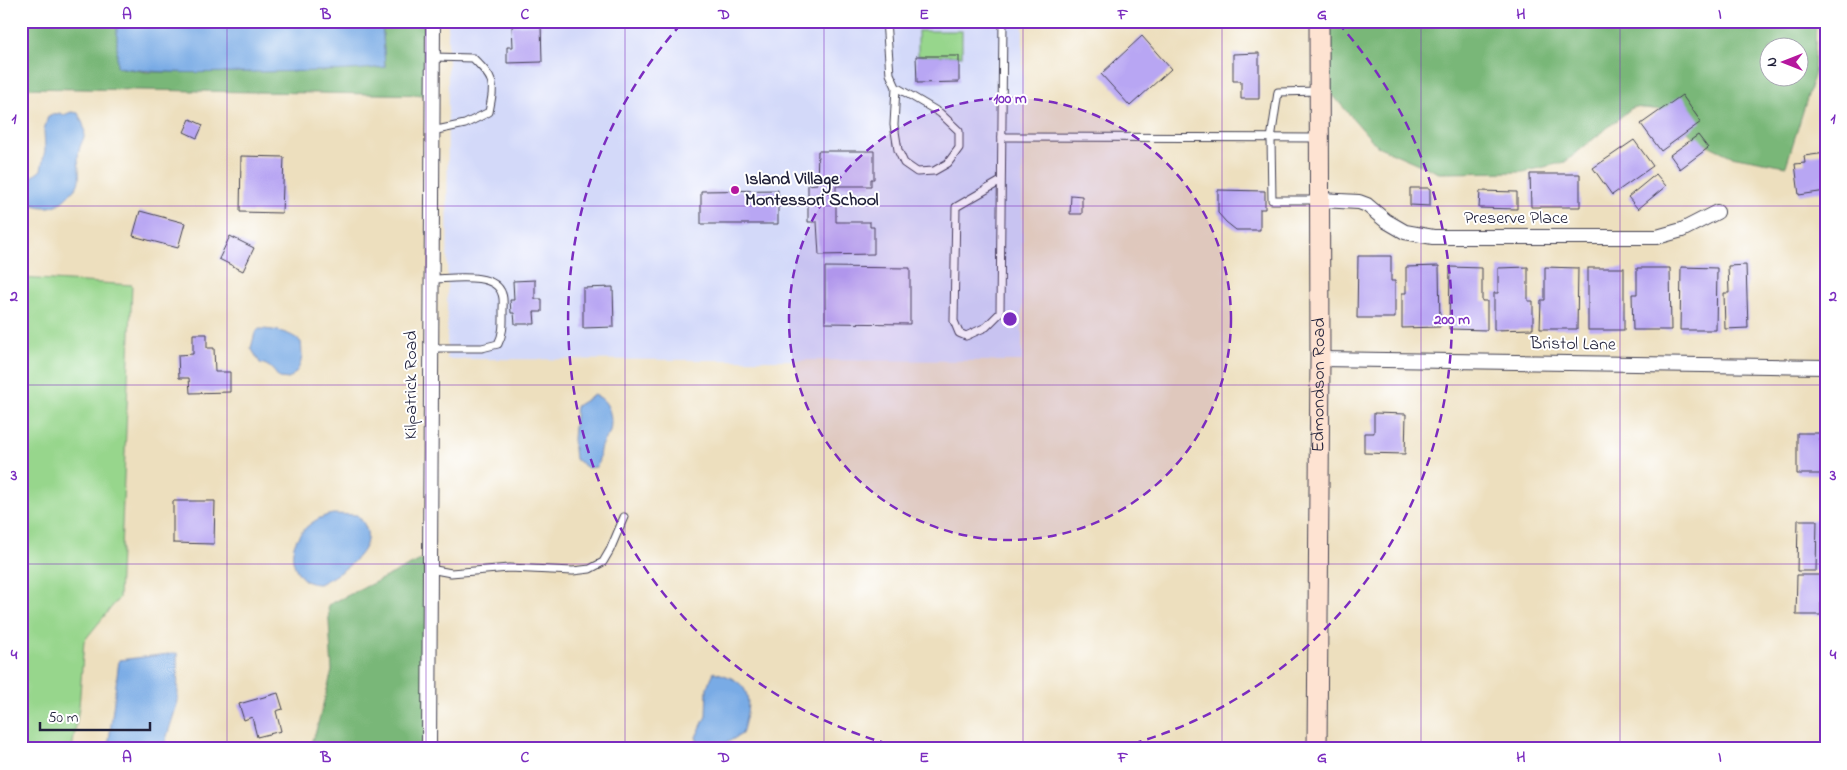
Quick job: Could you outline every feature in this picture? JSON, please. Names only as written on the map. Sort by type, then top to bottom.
[{"type":"street","name":"Kilpatrick Road","points":[[429,749],[433,21]]},
{"type":"street","name":"Edmondson Road","points":[[1317,749],[1320,359],[1319,21]]},
{"type":"street","name":"Preserve Place","points":[[1320,200],[1359,202],[1405,232],[1433,238],[1657,237],[1682,230],[1717,212]]},
{"type":"street","name":"Bristol Lane","points":[[1320,359],[1826,367]]},
{"type":"lane","points":[[886,21],[890,74],[896,87],[894,125],[898,150],[904,163],[917,172],[934,171],[948,163],[959,148],[959,131],[940,113],[896,87]]},
{"type":"lane","points":[[1001,181],[956,208],[954,320],[959,334],[966,336],[986,327],[1000,313],[1002,137],[1002,21]]},
{"type":"lane","points":[[432,130],[465,124],[489,112],[494,89],[487,73],[473,58],[433,57]]},
{"type":"lane","points":[[1319,91],[1278,92],[1271,139],[1272,200],[1320,200]]},
{"type":"lane","points":[[1002,137],[1319,138]]},
{"type":"lane","points":[[431,348],[482,348],[498,344],[503,335],[503,295],[497,286],[486,280],[477,279],[432,279]]},
{"type":"lane","points":[[430,569],[451,573],[510,568],[573,571],[590,569],[603,562],[624,517]]},
{"type":"shaded area","name":"Island Village Montessori School","points":[[448,21],[1023,21],[1022,361],[447,359]]},
{"type":"green space","points":[[21,21],[117,21],[118,67],[146,72],[239,72],[385,67],[382,21],[430,21],[434,95],[21,88]]},
{"type":"green space","points":[[1329,21],[1816,21],[1814,76],[1786,166],[1731,156],[1697,140],[1663,110],[1633,107],[1565,162],[1523,172],[1439,173],[1377,146],[1330,92]]},
{"type":"green space","points":[[918,31],[962,31],[962,56],[918,56]]},
{"type":"green space","points":[[21,278],[132,285],[119,598],[84,641],[79,707],[72,749],[21,749]]},
{"type":"green space","points":[[429,556],[427,749],[308,749],[316,731],[332,671],[328,605]]},
{"type":"water","points":[[117,21],[382,21],[385,67],[338,71],[206,73],[135,70],[117,67]]},
{"type":"water","points":[[71,112],[78,113],[85,133],[78,157],[78,184],[64,200],[55,206],[41,207],[30,204],[23,188],[27,181],[41,170],[45,150],[44,130],[48,116],[60,113],[64,115]]},
{"type":"water","points":[[259,329],[282,332],[301,342],[301,363],[297,371],[289,379],[279,378],[273,370],[260,363],[251,348],[255,333]]},
{"type":"water","points":[[594,395],[603,400],[609,409],[611,425],[601,447],[598,464],[596,467],[588,468],[575,459],[573,439],[576,406]]},
{"type":"water","points":[[333,514],[357,515],[365,526],[367,537],[365,547],[359,556],[340,572],[319,584],[308,582],[297,571],[293,561],[295,543],[307,527],[315,521]]},
{"type":"water","points":[[177,653],[178,701],[163,749],[108,749],[119,660]]},
{"type":"water","points":[[714,672],[727,676],[743,687],[748,701],[747,711],[742,734],[721,746],[700,749],[696,737],[706,716],[707,687]]},
{"type":"building","points":[[910,21],[966,21],[966,23],[910,24]]},
{"type":"building","points":[[541,24],[542,62],[507,63],[507,47],[513,47],[512,26]]},
{"type":"building","points":[[1142,36],[1171,69],[1130,106],[1101,74]]},
{"type":"building","points":[[1259,53],[1259,99],[1241,99],[1241,81],[1233,81],[1233,54]]},
{"type":"building","points":[[916,56],[959,56],[959,82],[917,83]]},
{"type":"building","points":[[1682,95],[1701,122],[1661,151],[1641,124]]},
{"type":"building","points":[[190,119],[203,125],[197,138],[184,132]]},
{"type":"building","points":[[1698,135],[1708,148],[1680,169],[1670,155]]},
{"type":"building","points":[[1634,140],[1653,166],[1612,195],[1593,168]]},
{"type":"building","points":[[818,151],[874,151],[874,179],[871,179],[871,186],[836,186],[836,222],[870,222],[870,227],[874,227],[874,254],[819,255],[817,222],[808,222],[808,185],[817,184]]},
{"type":"building","points":[[1826,153],[1826,191],[1799,195],[1795,164],[1805,163],[1804,156]]},
{"type":"building","points":[[241,156],[284,157],[282,213],[240,212]]},
{"type":"building","points":[[1530,174],[1580,174],[1580,207],[1531,207]]},
{"type":"building","points":[[1656,174],[1666,186],[1638,209],[1628,197]]},
{"type":"building","points":[[1410,188],[1430,188],[1430,206],[1410,205]]},
{"type":"building","points":[[778,190],[778,224],[701,224],[701,191]]},
{"type":"building","points":[[1218,190],[1265,191],[1265,209],[1260,209],[1260,230],[1236,230],[1226,222],[1218,213]]},
{"type":"building","points":[[1480,191],[1517,192],[1517,209],[1479,208]]},
{"type":"building","points":[[1071,195],[1082,196],[1082,214],[1070,214]]},
{"type":"building","points":[[140,211],[185,223],[178,248],[133,236]]},
{"type":"building","points":[[230,236],[254,248],[243,271],[219,259]]},
{"type":"building","points":[[1358,256],[1391,256],[1391,281],[1395,281],[1395,318],[1357,318]]},
{"type":"building","points":[[1746,265],[1748,328],[1725,329],[1724,293],[1729,293],[1728,266]]},
{"type":"building","points":[[1439,266],[1440,327],[1402,328],[1402,293],[1406,293],[1406,267]]},
{"type":"building","points":[[825,267],[910,268],[910,324],[825,323]]},
{"type":"building","points":[[1450,267],[1482,268],[1482,301],[1487,301],[1487,330],[1449,329]]},
{"type":"building","points":[[1528,267],[1528,301],[1533,301],[1533,329],[1494,330],[1494,293],[1498,293],[1498,268]]},
{"type":"building","points":[[1545,267],[1578,268],[1577,329],[1540,329],[1541,300],[1545,300]]},
{"type":"building","points":[[1681,267],[1717,268],[1716,330],[1680,330]]},
{"type":"building","points":[[1588,268],[1624,268],[1624,330],[1588,330]]},
{"type":"building","points":[[1637,268],[1670,268],[1671,330],[1633,330],[1632,294],[1637,294]]},
{"type":"building","points":[[535,280],[535,299],[542,299],[542,312],[534,312],[535,324],[515,324],[514,313],[511,313],[510,300],[514,300],[513,281]]},
{"type":"building","points":[[613,287],[614,327],[583,328],[583,288]]},
{"type":"building","points":[[193,334],[207,334],[207,348],[214,348],[215,372],[230,372],[230,392],[190,393],[189,378],[179,378],[178,355],[193,354]]},
{"type":"building","points":[[1374,413],[1406,414],[1405,454],[1364,453],[1364,433],[1374,433]]},
{"type":"building","points":[[1797,433],[1820,433],[1820,440],[1826,440],[1826,474],[1797,474]]},
{"type":"building","points":[[173,501],[215,501],[214,544],[173,543]]},
{"type":"building","points":[[1798,520],[1817,520],[1816,571],[1797,571]]},
{"type":"building","points":[[1797,575],[1821,575],[1821,583],[1826,583],[1826,603],[1821,603],[1821,615],[1796,615]]},
{"type":"building","points":[[278,693],[283,709],[276,711],[281,731],[257,737],[252,717],[244,720],[239,704]]},
{"type":"place","name":"Island Village Montessori School","points":[[735,190]]}]
